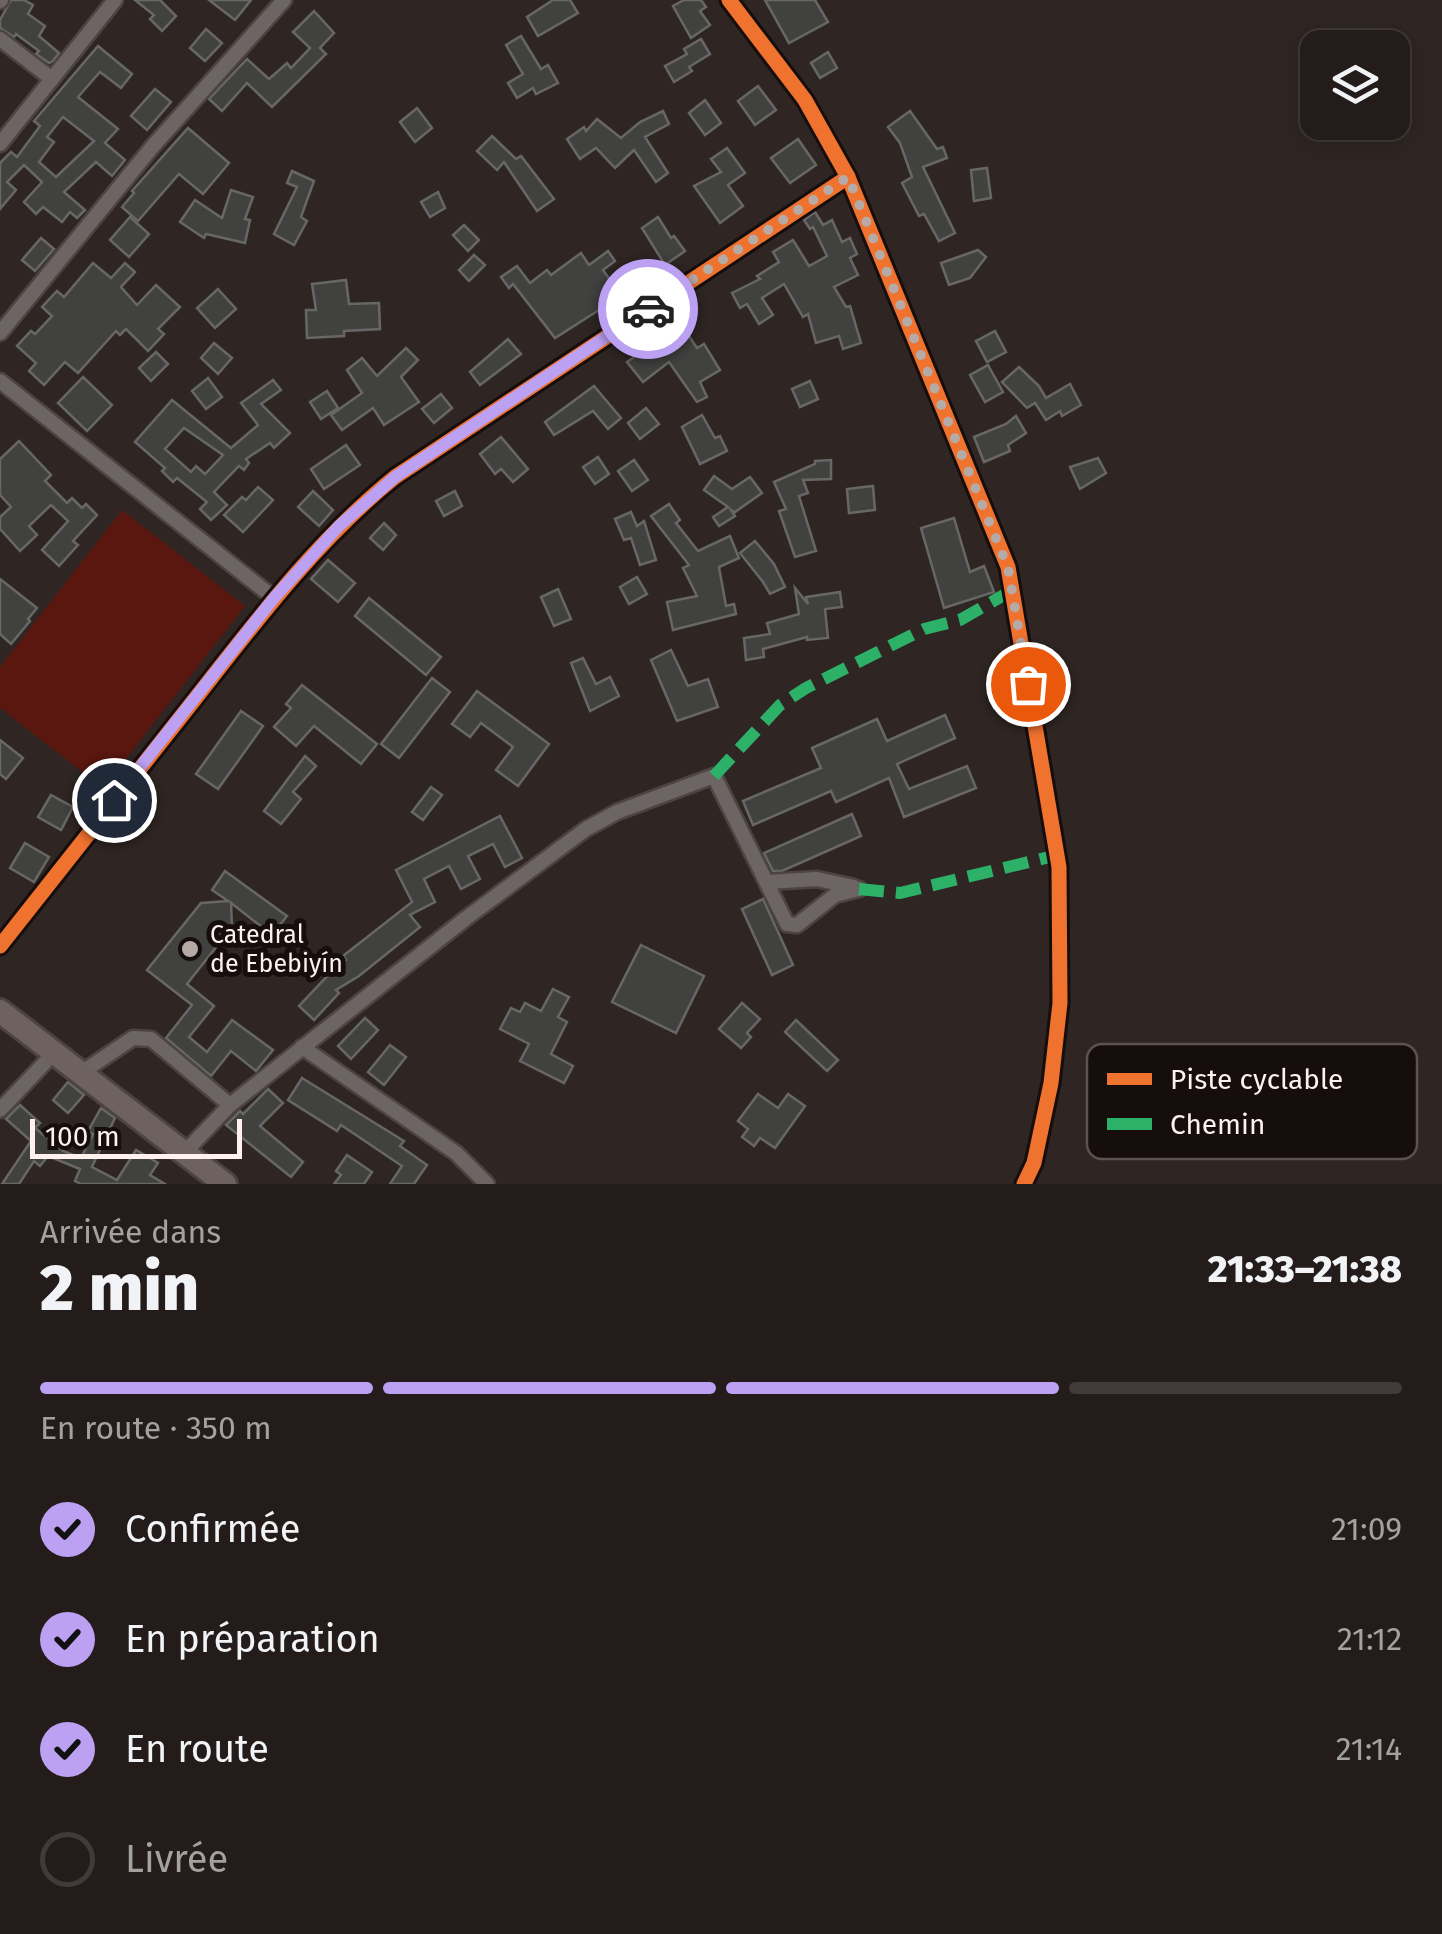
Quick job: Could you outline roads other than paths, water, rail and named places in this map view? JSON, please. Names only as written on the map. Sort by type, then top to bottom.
[{"type":"main road","points":[[0,1011],[225,1184]]},
{"type":"street","points":[[0,144],[115,0]]},
{"type":"street","points":[[0,333],[141,160],[284,0]]},
{"type":"street","points":[[729,0],[806,100],[848,177],[1008,568],[1060,866],[1060,1003],[1052,1083],[1034,1162],[1024,1184]]},
{"type":"street","points":[[0,39],[52,79]]},
{"type":"street","points":[[0,946],[274,598],[339,526],[395,477],[848,177]]},
{"type":"street","points":[[0,381],[274,598]]},
{"type":"street","points":[[185,1152],[230,1104],[302,1047],[586,829],[617,812],[714,776],[784,920],[791,926],[835,895],[859,889],[817,880],[768,882]]},
{"type":"street","points":[[81,1073],[142,1036],[151,1039],[230,1104]]},
{"type":"street","points":[[302,1047],[456,1152],[487,1184]]},
{"type":"street","points":[[0,1110],[54,1053]]},
{"type":"place","name":"Catedral de Ebebiyín","points":[[190,949]]}]
